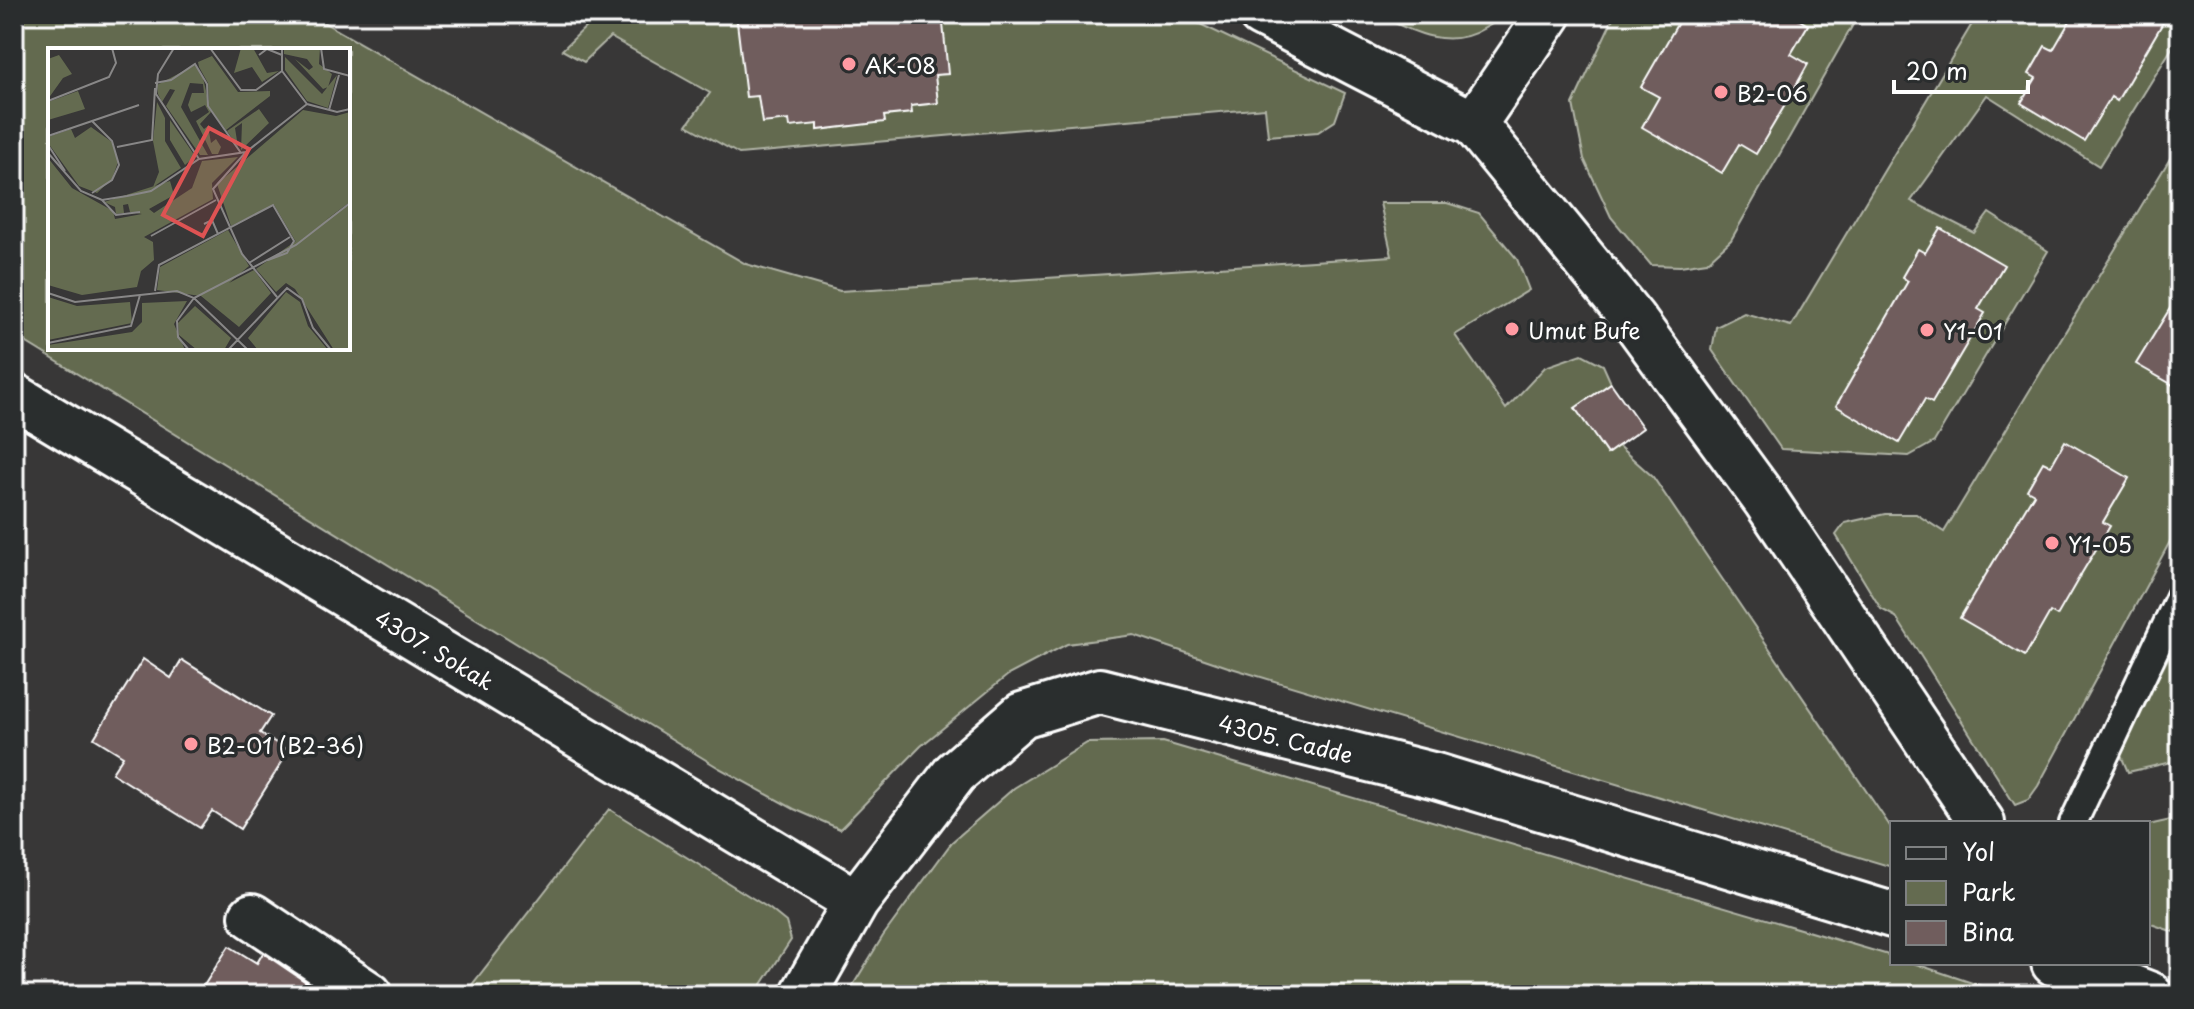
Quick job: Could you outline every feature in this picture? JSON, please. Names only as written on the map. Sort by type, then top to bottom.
[{"type":"street","points":[[1261,14],[1474,124],[1633,319],[1766,501],[1981,821]]},
{"type":"street","points":[[1474,124],[1549,14]]},
{"type":"street","name":"4307. Sokak","points":[[14,396],[856,902]]},
{"type":"street","name":"4305. Cadde","points":[[803,995],[856,902],[955,773],[1022,715],[1100,691],[1436,776],[1890,914]]},
{"type":"street","points":[[252,916],[370,995]]},
{"type":"street","points":[[2066,965],[2102,971],[2151,995]]},
{"type":"lane","points":[[2074,821],[2180,596]]},
{"type":"green space","points":[[14,14],[309,14],[746,264],[840,291],[1392,256],[1380,203],[1447,203],[1479,213],[1517,259],[1529,290],[1455,335],[1506,409],[1545,367],[1582,354],[1603,365],[1611,383],[1576,408],[1653,477],[1890,826],[1890,866],[1228,667],[1134,635],[1067,644],[1008,675],[921,746],[840,829],[794,809],[719,768],[14,335]]},
{"type":"green space","points":[[599,14],[1179,14],[1345,93],[1335,121],[1318,132],[1268,136],[1265,108],[739,154],[687,125],[710,93],[610,37],[584,62],[562,50]]},
{"type":"green space","points":[[1376,14],[1502,14],[1496,21],[1469,35],[1442,38],[1415,32]]},
{"type":"green space","points":[[1615,14],[1859,14],[1731,240],[1707,262],[1680,266],[1651,265],[1611,217],[1584,159],[1573,104]]},
{"type":"green space","points":[[1978,14],[2180,14],[2180,35],[2099,166],[1987,95],[1911,201],[1974,233],[1989,213],[2048,251],[1934,442],[1909,456],[1781,449],[1712,350],[1716,327],[1744,313],[1791,326]]},
{"type":"green space","points":[[2180,142],[2180,523],[2038,786],[2028,800],[2015,805],[1896,617],[1881,609],[1836,535],[1845,523],[1885,514],[1916,514],[1944,532]]},
{"type":"green space","points":[[2180,636],[2180,760],[2128,772],[2119,751]]},
{"type":"green space","points":[[1163,742],[1890,955],[1890,965],[1919,965],[2008,995],[847,995],[883,936],[952,842],[1014,788],[1087,743]]},
{"type":"green space","points":[[609,809],[786,922],[791,940],[755,995],[464,995]]},
{"type":"green space","points":[[2180,818],[2180,934],[2150,924],[2150,825]]},
{"type":"building","name":"AK-08","points":[[736,14],[942,14],[948,74],[935,75],[938,103],[911,106],[912,113],[884,116],[885,122],[818,130],[818,124],[790,127],[789,120],[762,123],[758,96],[746,97]]},
{"type":"building","name":"B2-06","points":[[1683,14],[1789,14],[1808,25],[1791,54],[1808,64],[1788,100],[1756,154],[1739,144],[1722,173],[1642,127],[1659,97],[1641,87]]},
{"type":"building","points":[[2074,14],[2168,14],[2117,101],[2111,97],[2084,141],[2021,103],[2036,78],[2029,74],[2045,46],[2053,50]]},
{"type":"building","name":"Y1-01","points":[[1940,228],[2004,265],[1978,309],[1985,313],[1932,403],[1925,399],[1899,443],[1836,406],[1908,281],[1902,277],[1918,249],[1925,253]]},
{"type":"building","points":[[2180,292],[2180,389],[2136,364]]},
{"type":"building","points":[[1611,383],[1643,428],[1607,454],[1575,408]]},
{"type":"building","name":"Y1-05","points":[[2065,441],[2129,478],[2103,522],[2110,526],[2057,616],[2050,612],[2025,656],[1960,618],[2034,494],[2027,490],[2043,462],[2051,466]]},
{"type":"building","name":"B2-01 (B2-36)","points":[[143,659],[171,678],[182,660],[271,716],[260,733],[289,751],[240,829],[212,811],[200,828],[112,773],[123,756],[94,738]]},
{"type":"building","points":[[229,946],[257,963],[263,953],[325,995],[198,995]]},
{"type":"place","name":"AK-08","points":[[849,64]]},
{"type":"place","name":"B2-06","points":[[1721,92]]},
{"type":"place","name":"Umut Bufe","points":[[1512,329]]},
{"type":"place","name":"Y1-01","points":[[1927,330]]},
{"type":"place","name":"Y1-05","points":[[2052,543]]},
{"type":"place","name":"B2-01 (B2-36)","points":[[191,744]]}]
